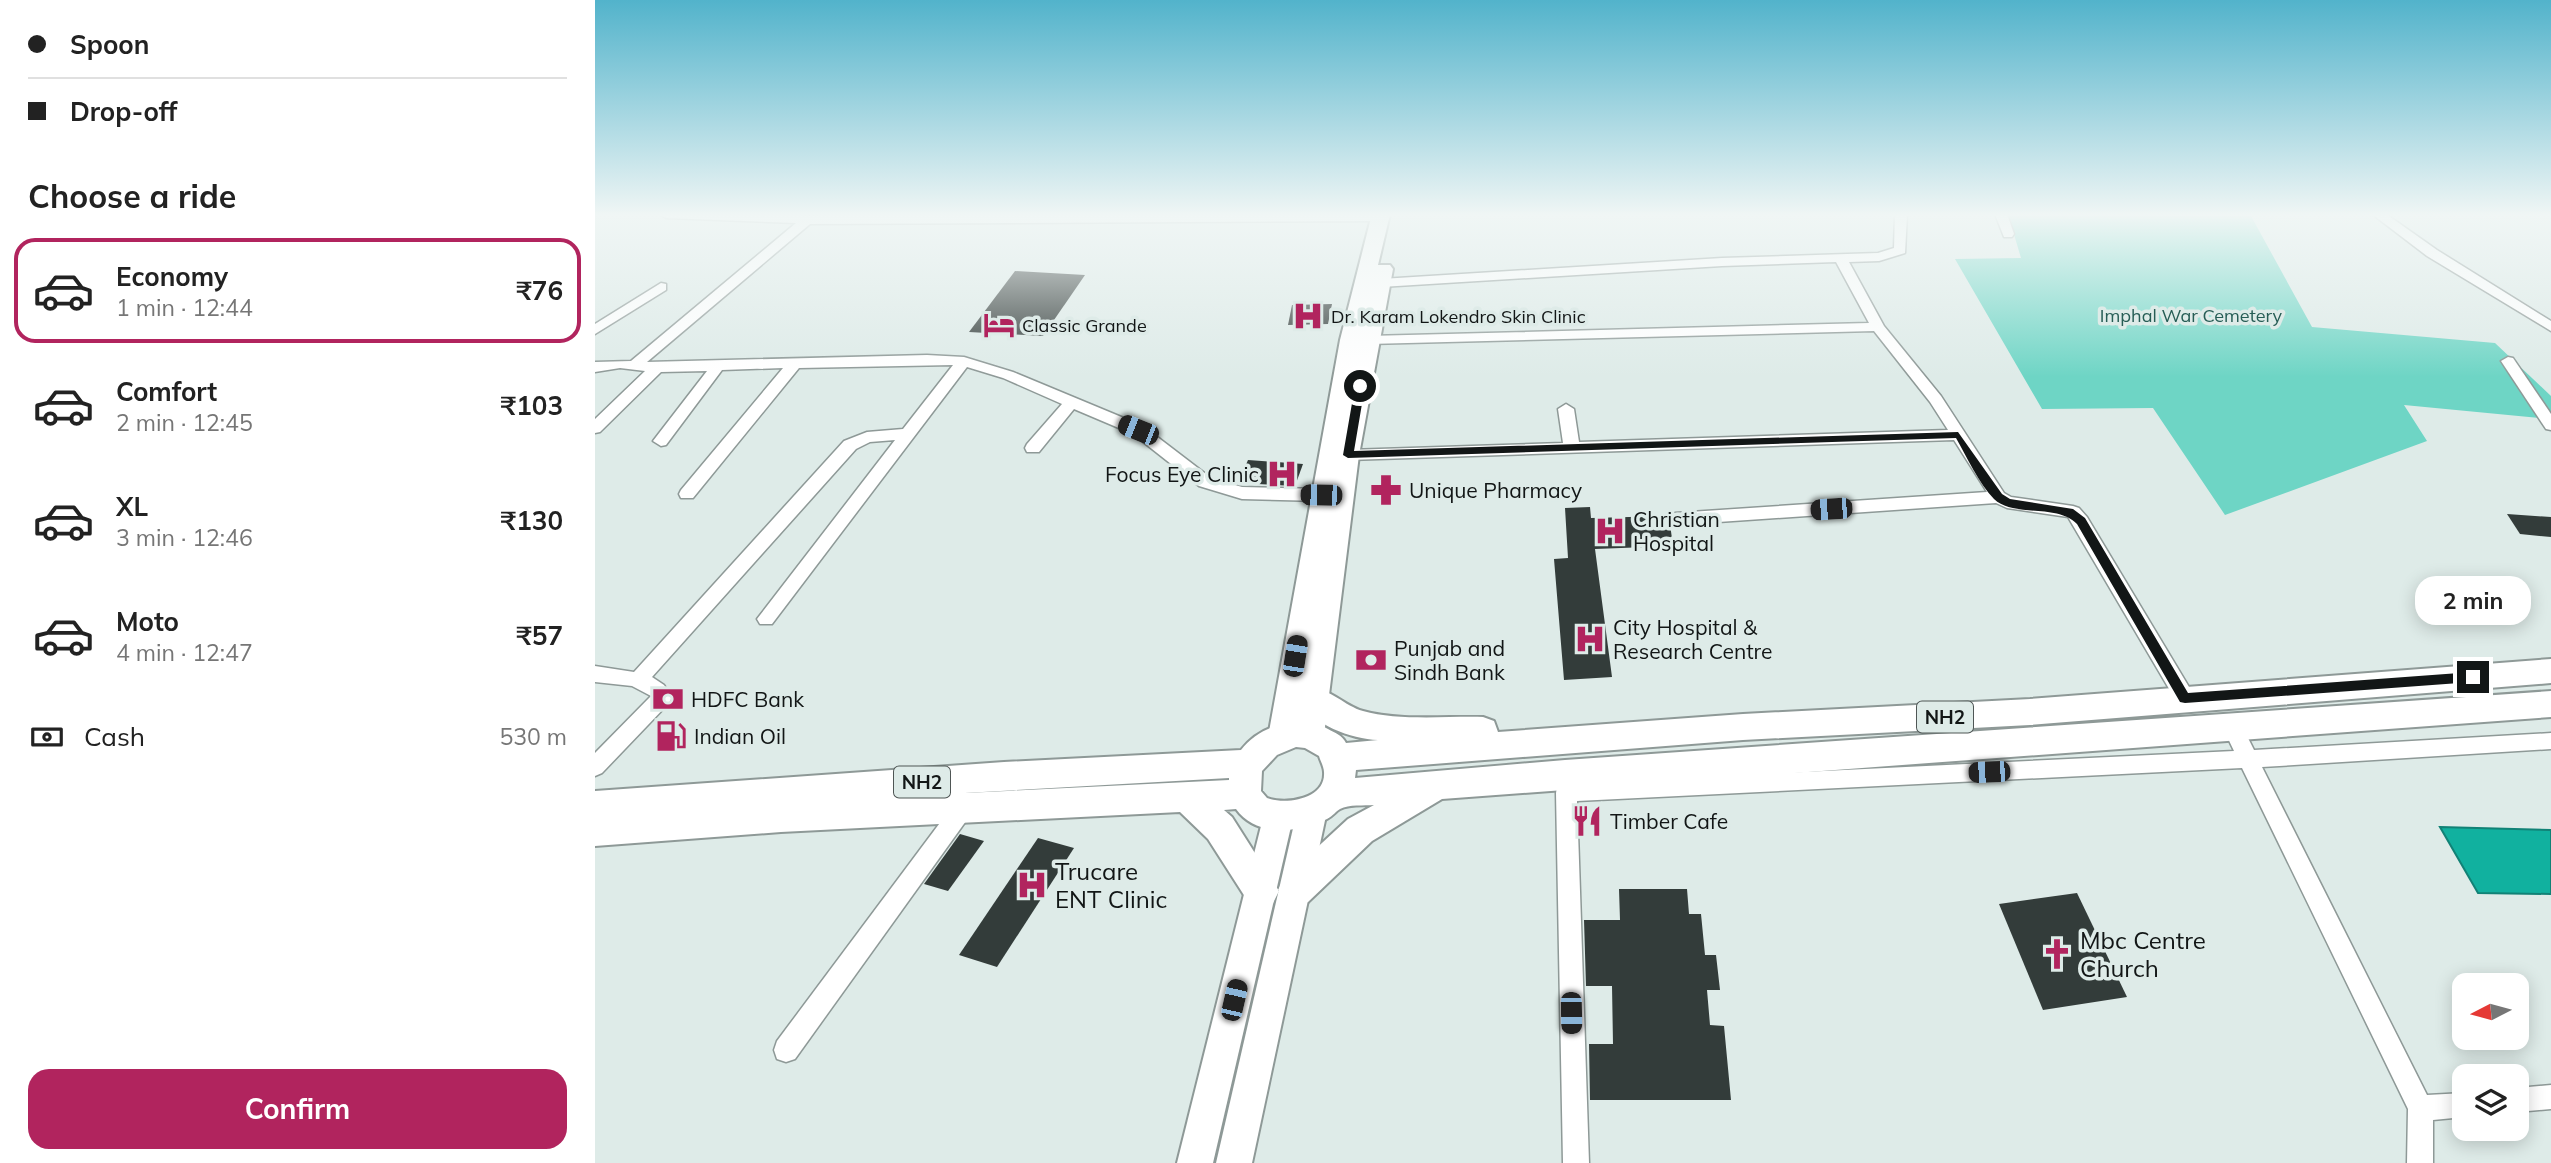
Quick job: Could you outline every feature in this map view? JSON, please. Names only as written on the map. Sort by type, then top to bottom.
[{"type":"highway","name":"NH2","points":[[1339,757],[1559,740],[2030,712],[2551,671]]},
{"type":"highway","points":[[1315,699],[1336,716],[1373,727],[1491,730],[1559,740]]},
{"type":"highway","name":"NH2","points":[[1278,818],[1295,817],[1322,803],[1438,785],[1566,783],[2551,704]]},
{"type":"highway","points":[[1278,818],[1263,814],[1252,805],[1248,778],[1264,748],[1296,736],[1332,747],[1339,757],[1341,769],[1322,803]]},
{"type":"highway","name":"NH2","points":[[595,806],[1004,776],[1248,778]]},
{"type":"highway","name":"NH2","points":[[595,831],[964,807],[1186,796],[1248,778]]},
{"type":"highway","points":[[1296,890],[1360,830],[1438,785]]},
{"type":"highway","points":[[1186,796],[1220,828],[1261,891]]},
{"type":"main road","points":[[1296,736],[1321,495],[1350,340],[1373,268]]},
{"type":"main road","points":[[1296,736],[1315,699],[1348,455],[1381,283],[1381,268]]},
{"type":"main road","points":[[1234,1163],[1296,890],[1322,803]]},
{"type":"main road","points":[[1195,1163],[1278,818]]},
{"type":"street","points":[[635,365],[745,268]]},
{"type":"street","points":[[1381,283],[1641,268]]},
{"type":"street","points":[[1846,268],[1878,327],[1936,399],[1998,497],[2007,502],[2073,512],[2081,521],[2185,698]]},
{"type":"street","points":[[2457,268],[2551,327]]},
{"type":"street","points":[[595,330],[661,287]]},
{"type":"street","points":[[1368,340],[1878,327]]},
{"type":"street","points":[[597,362],[657,368],[793,366],[927,359],[964,361],[1008,375],[1138,430],[1205,482],[1242,493],[1321,495]]},
{"type":"street","points":[[766,620],[964,361]]},
{"type":"street","points":[[2508,361],[2551,425]]},
{"type":"street","points":[[661,441],[718,366]]},
{"type":"street","points":[[687,494],[793,366]]},
{"type":"street","points":[[595,428],[657,368]]},
{"type":"street","points":[[1033,448],[1071,403]]},
{"type":"street","points":[[1566,409],[1572,449]]},
{"type":"street","points":[[638,680],[850,445],[867,437],[907,434]]},
{"type":"street","points":[[1348,455],[1958,435]]},
{"type":"street","points":[[1675,519],[1998,497]]},
{"type":"street","points":[[595,674],[638,680],[660,692],[660,701],[595,767]]},
{"type":"street","points":[[2232,728],[2420,1108],[2420,1163]]},
{"type":"street","points":[[1576,1163],[1566,783],[2071,770],[2247,757],[2551,741]]},
{"type":"street","points":[[786,1049],[964,807]]},
{"type":"street","points":[[2529,1099],[2551,1097]]},
{"type":"street","points":[[2420,1108],[2452,1106]]},
{"type":"green space","name":"Imphal War Cemetery","points":[[1960,268],[2280,268],[2312,327],[2495,343],[2551,396],[2551,419],[2404,405],[2427,441],[2225,515],[2153,408],[2042,409]]},
{"type":"shaded area","points":[[2440,827],[2551,830],[2551,894],[2478,893]]},
{"type":"building","points":[[1015,271],[1085,275],[1043,336],[969,332]]},
{"type":"building","points":[[1332,304],[1328,324],[1288,325],[1292,305]]},
{"type":"building","points":[[1248,460],[1303,464],[1295,486],[1238,483]]},
{"type":"building","points":[[1590,507],[1591,518],[1667,516],[1664,519],[1670,524],[1673,546],[1595,549],[1612,677],[1564,680],[1554,559],[1568,558],[1565,508]]},
{"type":"building","points":[[2507,514],[2551,517],[2551,537],[2520,534]]},
{"type":"building","points":[[960,834],[984,841],[948,891],[924,884]]},
{"type":"building","points":[[1038,838],[1074,848],[997,967],[959,955]]},
{"type":"building","points":[[1619,889],[1687,889],[1689,914],[1701,914],[1705,955],[1716,955],[1720,990],[1707,990],[1710,1025],[1724,1026],[1731,1100],[1590,1100],[1589,1044],[1613,1044],[1612,986],[1586,986],[1584,920],[1620,920]]},
{"type":"building","points":[[2077,893],[2127,997],[2043,1010],[1999,904]]},
{"type":"place","name":"Dr. Karam Lokendro Skin Clinic","points":[[1308,316]]},
{"type":"place","name":"Classic Grande","points":[[999,325]]},
{"type":"place","name":"Focus Eye Clinic","points":[[1282,474]]},
{"type":"place","name":"Unique Pharmacy","points":[[1386,490]]},
{"type":"place","name":"Christian Hospital","points":[[1610,531]]},
{"type":"place","name":"City Hospital & Research Centre","points":[[1590,639]]},
{"type":"place","name":"Punjab and Sindh Bank","points":[[1371,660]]},
{"type":"place","name":"HDFC Bank","points":[[668,699]]},
{"type":"place","name":"Indian Oil","points":[[671,736]]},
{"type":"place","name":"Timber Cafe","points":[[1587,821]]},
{"type":"place","name":"Trucare ENT Clinic","points":[[1032,885]]},
{"type":"place","name":"Mbc Centre Church","points":[[2057,954]]},
{"type":"route","points":[[1360,386],[1348,455],[1958,435],[1998,497],[2007,502],[2073,512],[2081,521],[2185,698],[2473,677]]}]
